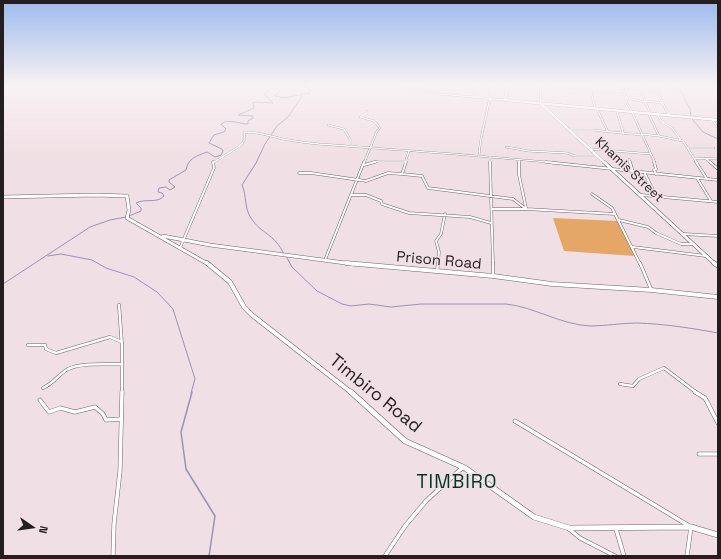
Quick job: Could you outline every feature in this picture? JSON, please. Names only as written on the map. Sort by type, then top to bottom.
[{"type":"street","points":[[479,155],[480,137],[486,120],[487,110]]},
{"type":"street","name":"Khamis Street","points":[[548,110],[600,156],[641,196],[718,266]]},
{"type":"street","points":[[597,110],[608,132]]},
{"type":"street","points":[[604,110],[718,120]]},
{"type":"street","points":[[648,110],[659,136]]},
{"type":"street","points":[[667,110],[670,115]]},
{"type":"street","points":[[325,260],[352,195],[376,131],[380,128],[374,120],[360,117],[367,113],[367,111]]},
{"type":"street","points":[[617,112],[623,132]]},
{"type":"street","points":[[632,112],[651,154],[656,174]]},
{"type":"street","points":[[657,114],[662,122],[672,128],[682,140],[695,158],[707,179]]},
{"type":"street","points":[[712,119],[718,128]]},
{"type":"street","points":[[328,125],[344,129],[352,141],[351,146]]},
{"type":"street","points":[[571,130],[623,132],[682,140]]},
{"type":"street","points":[[180,248],[200,196],[214,168],[212,162],[223,157],[228,152],[241,145],[245,139],[244,132],[259,132],[289,140],[409,151],[479,155],[490,158],[718,180]]},
{"type":"street","points":[[506,147],[529,151],[567,153],[575,156],[600,156]]},
{"type":"street","points":[[688,148],[714,148]]},
{"type":"street","points":[[592,149],[651,154]]},
{"type":"street","points":[[402,174],[409,151]]},
{"type":"street","points":[[490,158],[493,276]]},
{"type":"street","points":[[695,158],[718,159]]},
{"type":"street","points":[[705,158],[718,169]]},
{"type":"street","points":[[629,159],[633,172]]},
{"type":"street","points":[[519,160],[519,176],[526,209]]},
{"type":"street","points":[[364,164],[379,161],[406,161]]},
{"type":"street","points":[[299,173],[311,173],[357,181],[372,180],[388,173],[422,176],[428,188],[513,199],[526,209]]},
{"type":"street","points":[[645,173],[653,190],[659,197]]},
{"type":"street","points":[[697,178],[711,201]]},
{"type":"street","points":[[592,194],[601,200],[605,205],[610,206],[619,220],[633,247],[651,290]]},
{"type":"street","points":[[352,195],[366,195],[381,201],[382,204],[401,211],[470,217],[475,220],[491,223]]},
{"type":"street","name":"Timbiro Road","points":[[3,197],[127,196],[128,210],[126,218],[204,260],[230,282],[244,307],[252,315],[360,399],[406,441],[462,468],[465,468],[534,517],[569,528],[616,529],[691,527],[718,535]]},
{"type":"street","points":[[641,196],[718,202]]},
{"type":"street","points":[[492,209],[526,209],[615,214]]},
{"type":"street","points":[[437,272],[439,252],[436,241],[441,234],[445,214]]},
{"type":"street","points":[[619,220],[648,227],[656,233],[681,244],[695,244]]},
{"type":"street","points":[[684,234],[718,236]]},
{"type":"street","name":"Prison Road","points":[[159,236],[325,260],[437,272],[493,276],[552,284],[651,290],[718,297]]},
{"type":"street","points":[[633,247],[707,256]]},
{"type":"street","points":[[113,556],[112,542],[120,472],[123,342],[119,305]]},
{"type":"street","points":[[28,345],[46,345],[46,349],[56,353],[110,337],[123,342]]},
{"type":"street","points":[[43,388],[52,384],[67,370],[77,366],[122,364]]},
{"type":"street","points":[[620,384],[633,386],[639,379],[646,378],[656,370],[664,368],[687,387],[705,398],[718,423]]},
{"type":"street","points":[[40,400],[49,412],[60,408],[73,414],[81,412],[87,408],[95,407],[103,414],[106,420],[121,420]]},
{"type":"street","points":[[515,422],[585,464],[600,475],[620,484],[691,527],[688,556]]},
{"type":"street","points":[[699,454],[718,454]]},
{"type":"street","points":[[385,556],[405,526],[426,501],[462,468]]},
{"type":"street","points":[[569,528],[580,538],[614,556]]},
{"type":"street","points":[[616,529],[624,556]]},
{"type":"shaded area","points":[[553,218],[617,221],[635,256],[564,251]]},
{"type":"waterway","points":[[129,216],[141,211],[141,208],[136,203],[158,200],[164,196],[162,193],[158,192],[159,188],[166,187],[170,190],[175,187],[169,182],[169,180],[186,170],[187,166],[194,158],[207,152],[215,157],[221,155],[223,151],[222,149],[209,143],[214,135],[224,132],[226,129],[221,124],[227,121],[248,124],[248,121],[253,118],[253,116],[238,115],[249,110]]},
{"type":"waterway","points":[[284,254],[276,242],[251,218],[247,210],[245,193],[242,185],[277,126],[288,117],[293,110]]},
{"type":"waterway","points":[[690,110],[691,116]]},
{"type":"waterway","points":[[692,119],[703,132],[718,139]]},
{"type":"waterway","points":[[3,284],[90,227],[110,220],[126,217]]},
{"type":"waterway","points":[[48,256],[61,254],[92,260],[106,268],[134,277],[157,292],[173,309],[195,379],[191,393]]},
{"type":"waterway","points":[[286,256],[292,267],[317,291],[342,304],[351,306],[369,304],[391,307],[421,304],[506,304],[580,325],[602,326],[631,323],[678,326],[718,333]]},
{"type":"waterway","points":[[192,392],[181,432],[186,469],[215,516],[209,556]]},
{"type":"district","name":"TIMBIRO","points":[[457,483]]}]
